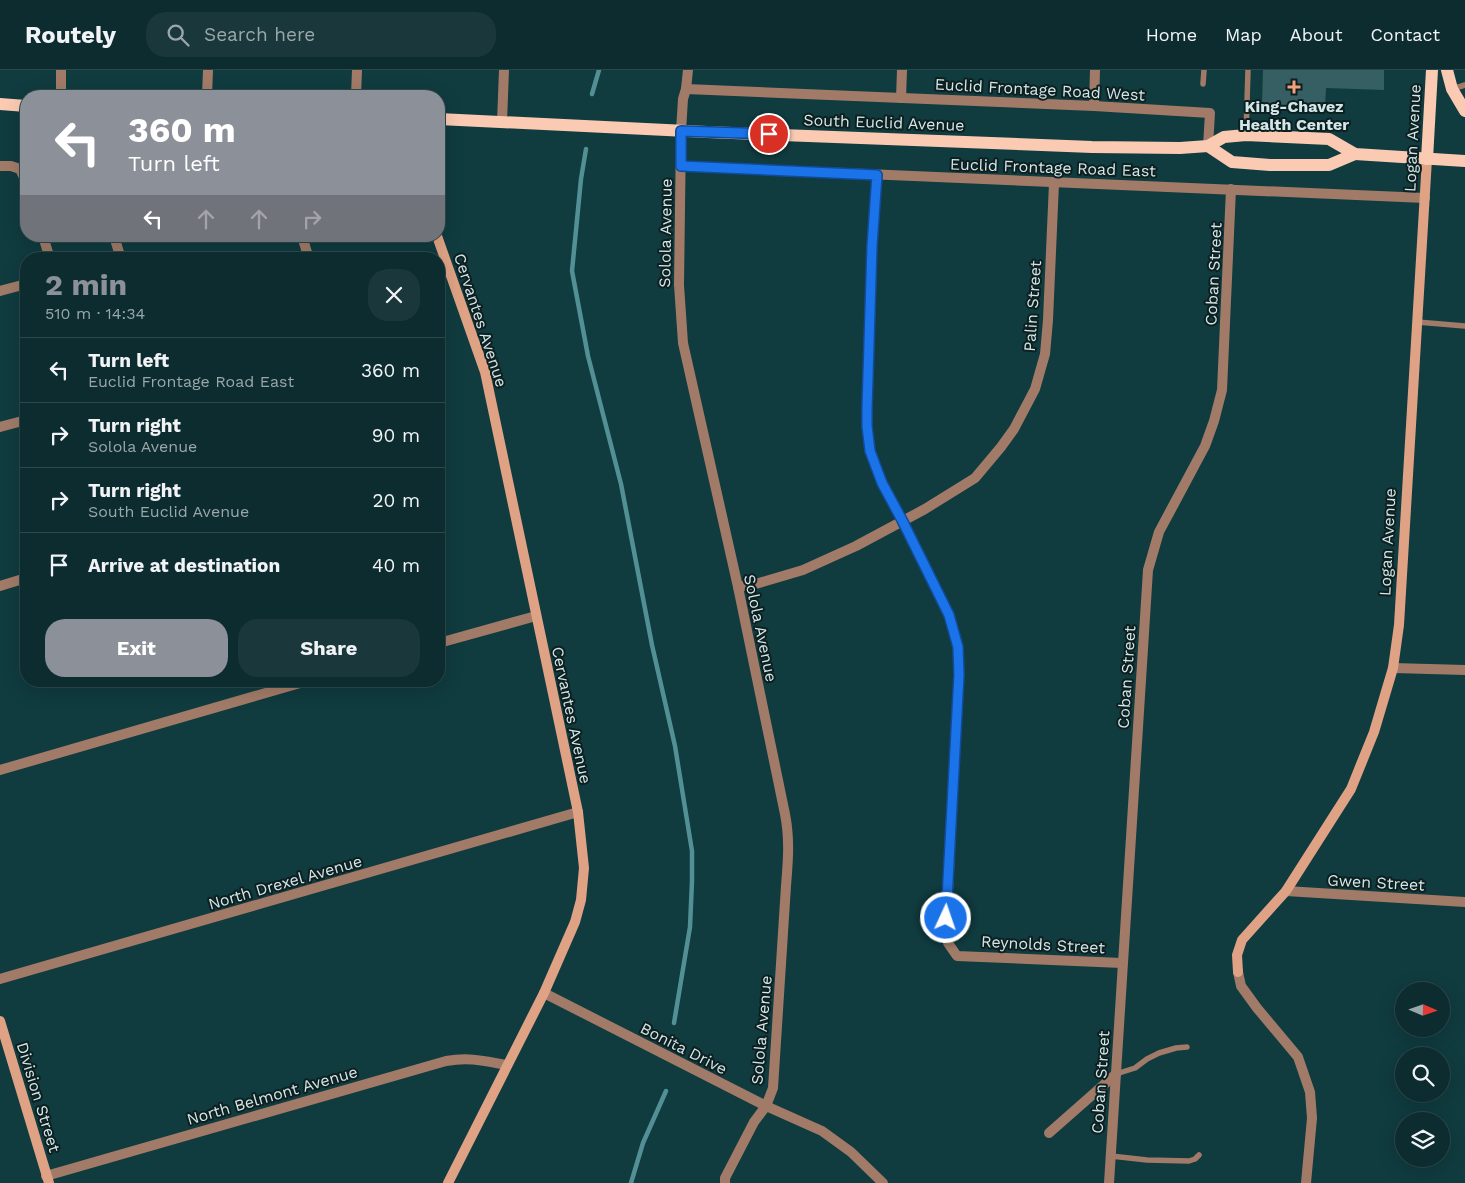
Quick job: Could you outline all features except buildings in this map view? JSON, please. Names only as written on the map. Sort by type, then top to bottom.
[{"type":"main road","name":"Logan Avenue","points":[[1428,159],[1432,70]]},
{"type":"main road","points":[[1447,70],[1452,89],[1465,111]]},
{"type":"main road","points":[[0,104],[20,106]]},
{"type":"main road","name":"South Euclid Avenue","points":[[445,119],[681,131],[1092,147],[1180,148],[1208,146],[1224,137],[1246,135],[1329,139],[1355,154],[1465,161]]},
{"type":"main road","name":"South Euclid Avenue","points":[[1208,146],[1232,162],[1270,165],[1329,165],[1355,154]]},
{"type":"street","points":[[61,70],[61,90]]},
{"type":"street","points":[[207,90],[208,70]]},
{"type":"street","points":[[356,90],[357,70]]},
{"type":"street","points":[[502,122],[504,70]]},
{"type":"street","name":"Solola Avenue","points":[[688,70],[683,98],[681,131],[679,285],[683,343],[738,587],[788,827],[789,858],[773,1088],[766,1106],[754,1122],[725,1178],[725,1183]]},
{"type":"street","points":[[901,98],[902,70]]},
{"type":"street","points":[[1094,106],[1095,70]]},
{"type":"street","name":"Euclid Frontage Road West","points":[[686,89],[1094,106],[1210,113],[1208,146]]},
{"type":"street","name":"Logan Avenue","points":[[1306,1183],[1312,1118],[1310,1092],[1298,1057],[1241,986],[1237,955],[1242,940],[1286,891],[1351,789],[1374,732],[1393,668],[1399,625],[1428,159]]},
{"type":"street","points":[[0,166],[11,166],[20,169]]},
{"type":"street","name":"Euclid Frontage Road East","points":[[681,166],[1425,198]]},
{"type":"street","name":"Reynolds Street","points":[[877,175],[872,246],[867,426],[870,451],[882,483],[949,615],[958,647],[959,675],[946,931],[948,943],[957,956],[1122,963]]},
{"type":"street","name":"Palin Street","points":[[738,587],[803,570],[856,546],[925,509],[975,478],[1001,447],[1014,429],[1035,389],[1045,354],[1048,327],[1054,183]]},
{"type":"street","name":"Coban Street","points":[[1109,1183],[1148,570],[1159,532],[1205,446],[1222,390],[1231,189]]},
{"type":"street","name":"Cervantes Avenue","points":[[445,256],[485,372],[578,812],[584,868],[581,900],[575,922],[544,993],[448,1183]]},
{"type":"street","points":[[0,291],[20,286]]},
{"type":"street","points":[[0,427],[20,422]]},
{"type":"street","points":[[0,586],[20,580]]},
{"type":"street","points":[[445,641],[536,616]]},
{"type":"street","points":[[1393,668],[1465,670]]},
{"type":"street","points":[[0,770],[286,687]]},
{"type":"street","name":"North Drexel Avenue","points":[[0,979],[578,812]]},
{"type":"street","name":"Gwen Street","points":[[1286,891],[1465,902]]},
{"type":"street","name":"Bonita Drive","points":[[544,993],[766,1106],[822,1131],[851,1152],[883,1183]]},
{"type":"street","name":"Division Street","points":[[0,1020],[3,1041],[48,1179]]},
{"type":"street","name":"North Belmont Avenue","points":[[48,1179],[446,1061],[472,1058],[507,1065]]},
{"type":"street","points":[[1049,1133],[1116,1074]]},
{"type":"lane","points":[[1203,84],[1204,70]]},
{"type":"lane","points":[[1246,135],[1248,70]]},
{"type":"lane","points":[[1452,89],[1465,85]]},
{"type":"lane","points":[[1417,322],[1465,326]]},
{"type":"lane","points":[[1116,1074],[1135,1068],[1159,1053],[1187,1047]]},
{"type":"lane","points":[[1110,1156],[1147,1160],[1189,1161],[1195,1160],[1199,1155]]},
{"type":"waterway","points":[[592,94],[599,70]]},
{"type":"waterway","points":[[586,149],[581,179],[572,271],[588,356],[621,484],[652,645],[675,746],[692,851],[690,927],[674,1023]]},
{"type":"waterway","points":[[631,1183],[643,1143],[666,1091]]},
{"type":"place","name":"King-Chavez Health Center","points":[[1294,87]]},
{"type":"route","points":[[769,134],[681,131],[681,166],[877,175],[872,246],[867,409],[870,451],[882,483],[949,615],[958,647],[959,675],[946,918]]}]
